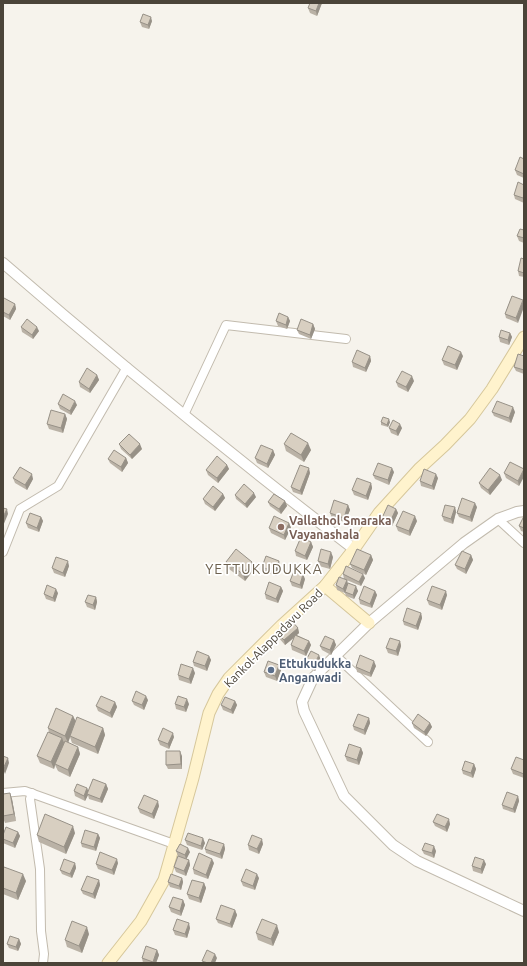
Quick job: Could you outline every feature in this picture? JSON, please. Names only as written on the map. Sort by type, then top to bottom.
[{"type":"main road","points":[[325,586],[354,549],[379,513],[420,468],[470,419],[492,389],[524,337]]},
{"type":"main road","name":"Kankol-Alappadavu Road","points":[[108,963],[141,921],[164,880],[209,713],[218,694],[229,678],[282,625],[325,586],[369,623]]},
{"type":"street","points":[[3,263],[255,473],[354,549]]},
{"type":"street","points":[[184,415],[226,325],[346,339]]},
{"type":"street","points":[[3,552],[20,509],[58,486],[127,367]]},
{"type":"street","points":[[524,511],[498,518],[464,543],[369,623],[313,678],[302,702],[304,711],[344,796],[393,845],[417,861],[524,911]]},
{"type":"street","points":[[498,518],[524,543]]},
{"type":"street","points":[[336,656],[428,742]]},
{"type":"street","points":[[3,793],[25,791],[32,793],[174,844]]},
{"type":"street","points":[[32,793],[30,799],[40,869],[41,931],[44,954],[43,963]]},
{"type":"building","points":[[310,3],[319,3],[316,11],[308,8]]},
{"type":"building","points":[[143,14],[151,17],[148,25],[140,22]]},
{"type":"building","points":[[520,157],[524,159],[524,174],[515,170]]},
{"type":"building","points":[[518,182],[524,185],[523,198],[514,195]]},
{"type":"building","points":[[520,229],[524,230],[524,238],[517,236]]},
{"type":"building","points":[[521,258],[524,259],[524,273],[518,271]]},
{"type":"building","points":[[512,296],[523,300],[516,318],[505,314]]},
{"type":"building","points":[[4,298],[15,304],[9,315],[3,312]]},
{"type":"building","points":[[279,313],[288,317],[286,325],[276,321]]},
{"type":"building","points":[[27,319],[37,327],[32,335],[21,327]]},
{"type":"building","points":[[301,319],[313,324],[310,335],[297,330]]},
{"type":"building","points":[[501,330],[510,333],[508,340],[499,337]]},
{"type":"building","points":[[448,346],[461,352],[455,365],[442,360]]},
{"type":"building","points":[[357,350],[370,356],[365,368],[352,362]]},
{"type":"building","points":[[518,354],[524,356],[524,370],[514,367]]},
{"type":"building","points":[[87,368],[97,375],[89,389],[79,382]]},
{"type":"building","points":[[402,371],[412,376],[406,387],[396,382]]},
{"type":"building","points":[[63,394],[75,401],[70,411],[58,404]]},
{"type":"building","points":[[497,401],[513,407],[509,418],[492,412]]},
{"type":"building","points":[[51,410],[65,414],[61,428],[47,424]]},
{"type":"building","points":[[383,417],[389,419],[387,425],[381,422]]},
{"type":"building","points":[[393,420],[400,424],[396,431],[389,428]]},
{"type":"building","points":[[291,433],[308,443],[301,455],[284,444]]},
{"type":"building","points":[[129,434],[140,444],[130,455],[119,444]]},
{"type":"building","points":[[261,445],[273,450],[267,464],[255,458]]},
{"type":"building","points":[[114,450],[126,458],[121,467],[108,459]]},
{"type":"building","points":[[217,456],[227,465],[217,478],[206,470]]},
{"type":"building","points":[[510,462],[524,469],[518,481],[504,473]]},
{"type":"building","points":[[378,463],[392,468],[388,480],[373,475]]},
{"type":"building","points":[[300,465],[309,468],[300,491],[291,487]]},
{"type":"building","points":[[20,467],[32,474],[25,485],[13,478]]},
{"type":"building","points":[[490,468],[500,475],[488,490],[479,483]]},
{"type":"building","points":[[424,469],[436,474],[432,486],[420,481]]},
{"type":"building","points":[[357,478],[371,483],[366,496],[352,490]]},
{"type":"building","points":[[244,484],[254,493],[245,504],[235,495]]},
{"type":"building","points":[[213,486],[223,494],[213,507],[203,499]]},
{"type":"building","points":[[274,494],[285,501],[279,509],[268,502]]},
{"type":"building","points":[[462,498],[475,503],[470,517],[457,513]]},
{"type":"building","points":[[334,500],[348,505],[344,518],[330,513]]},
{"type":"building","points":[[388,505],[396,509],[390,522],[382,518]]},
{"type":"building","points":[[445,505],[455,507],[451,519],[442,516]]},
{"type":"building","points":[[3,508],[7,509],[3,517]]},
{"type":"building","points":[[403,511],[415,516],[409,531],[396,526]]},
{"type":"building","points":[[30,513],[41,517],[37,528],[26,523]]},
{"type":"building","points":[[274,516],[289,523],[284,535],[269,528]]},
{"type":"building","points":[[524,516],[524,528],[519,526]]},
{"type":"building","points":[[301,537],[311,542],[305,556],[295,551]]},
{"type":"building","points":[[236,549],[252,562],[243,574],[226,562]]},
{"type":"building","points":[[321,549],[331,552],[328,564],[318,561]]},
{"type":"building","points":[[357,549],[371,555],[364,570],[350,564]]},
{"type":"building","points":[[462,551],[471,555],[465,569],[455,565]]},
{"type":"building","points":[[266,556],[279,561],[275,572],[262,567]]},
{"type":"building","points":[[56,557],[68,561],[63,573],[52,568]]},
{"type":"building","points":[[346,566],[363,574],[359,582],[343,574]]},
{"type":"building","points":[[294,571],[303,574],[300,585],[290,581]]},
{"type":"building","points":[[339,577],[347,580],[343,589],[336,585]]},
{"type":"building","points":[[269,582],[281,587],[276,599],[265,594]]},
{"type":"building","points":[[348,583],[356,586],[353,595],[345,592]]},
{"type":"building","points":[[47,585],[56,589],[53,598],[44,594]]},
{"type":"building","points":[[364,586],[375,591],[370,604],[359,599]]},
{"type":"building","points":[[432,586],[446,591],[440,605],[427,600]]},
{"type":"building","points":[[88,595],[96,597],[93,605],[85,602]]},
{"type":"building","points":[[407,608],[421,613],[416,626],[403,621]]},
{"type":"building","points":[[291,620],[298,628],[284,640],[276,632]]},
{"type":"building","points":[[295,635],[309,641],[304,651],[291,645]]},
{"type":"building","points":[[325,636],[334,640],[330,650],[320,646]]},
{"type":"building","points":[[390,638],[400,641],[396,651],[386,648]]},
{"type":"building","points":[[197,651],[209,656],[205,666],[193,662]]},
{"type":"building","points":[[311,651],[319,655],[313,667],[305,662]]},
{"type":"building","points":[[360,655],[374,661],[370,673],[356,667]]},
{"type":"building","points":[[268,661],[279,665],[275,676],[264,672]]},
{"type":"building","points":[[181,664],[193,668],[189,679],[178,675]]},
{"type":"building","points":[[136,691],[146,696],[142,705],[132,701]]},
{"type":"building","points":[[101,696],[115,702],[110,713],[96,706]]},
{"type":"building","points":[[178,696],[187,699],[184,707],[175,704]]},
{"type":"building","points":[[225,697],[235,701],[231,710],[221,705]]},
{"type":"building","points":[[56,708],[73,716],[65,736],[48,728]]},
{"type":"building","points":[[358,714],[369,718],[364,730],[353,726]]},
{"type":"building","points":[[418,714],[430,723],[424,732],[412,723]]},
{"type":"building","points":[[77,717],[103,728],[95,747],[70,736]]},
{"type":"building","points":[[163,728],[173,733],[168,744],[158,740]]},
{"type":"building","points":[[48,732],[62,738],[51,762],[37,756]]},
{"type":"building","points":[[65,741],[78,747],[68,770],[55,764]]},
{"type":"building","points":[[349,744],[361,748],[357,760],[345,756]]},
{"type":"building","points":[[166,751],[180,751],[181,764],[166,765]]},
{"type":"building","points":[[3,756],[8,758],[3,769]]},
{"type":"building","points":[[516,757],[524,760],[524,774],[511,769]]},
{"type":"building","points":[[465,761],[474,764],[471,773],[462,770]]},
{"type":"building","points":[[93,779],[106,784],[100,799],[87,794]]},
{"type":"building","points":[[77,784],[87,788],[84,796],[74,791]]},
{"type":"building","points":[[507,792],[518,796],[513,809],[502,805]]},
{"type":"building","points":[[10,793],[14,814],[3,816],[3,794]]},
{"type":"building","points":[[144,795],[158,801],[152,814],[138,808]]},
{"type":"building","points":[[45,814],[73,826],[64,847],[37,835]]},
{"type":"building","points":[[437,814],[449,819],[445,827],[433,822]]},
{"type":"building","points":[[6,827],[18,832],[13,843],[3,839]]},
{"type":"building","points":[[85,830],[98,834],[94,847],[81,843]]},
{"type":"building","points":[[188,833],[203,838],[201,846],[185,840]]},
{"type":"building","points":[[252,835],[262,839],[257,849],[248,845]]},
{"type":"building","points":[[209,839],[224,844],[220,854],[205,849]]},
{"type":"building","points":[[425,843],[434,846],[432,853],[422,850]]},
{"type":"building","points":[[180,844],[188,848],[185,855],[176,851]]},
{"type":"building","points":[[100,852],[117,859],[112,870],[96,864]]},
{"type":"building","points":[[199,853],[212,859],[206,875],[193,869]]},
{"type":"building","points":[[178,856],[189,860],[184,871],[174,867]]},
{"type":"building","points":[[475,857],[484,860],[481,869],[472,866]]},
{"type":"building","points":[[64,859],[75,863],[70,874],[60,870]]},
{"type":"building","points":[[4,867],[23,874],[16,893],[3,888]]},
{"type":"building","points":[[246,869],[257,874],[253,886],[241,881]]},
{"type":"building","points":[[171,874],[182,878],[179,886],[168,882]]},
{"type":"building","points":[[87,876],[99,880],[93,894],[81,890]]},
{"type":"building","points":[[192,880],[204,883],[199,898],[187,894]]},
{"type":"building","points":[[173,897],[183,900],[180,911],[169,907]]},
{"type":"building","points":[[221,905],[235,910],[230,924],[216,919]]},
{"type":"building","points":[[177,919],[189,923],[185,934],[173,930]]},
{"type":"building","points":[[262,919],[277,925],[271,939],[256,933]]},
{"type":"building","points":[[72,921],[87,927],[79,946],[65,940]]},
{"type":"building","points":[[10,936],[19,939],[16,947],[7,944]]},
{"type":"building","points":[[146,946],[157,950],[153,962],[142,958]]},
{"type":"building","points":[[207,950],[215,954],[211,963],[202,961]]},
{"type":"place","name":"Vallathol Smaraka Vayanashala","points":[[281,527]]},
{"type":"place","name":"Ettukudukka Anganwadi","points":[[271,670]]},
{"type":"district","name":"YETTUKUDUKKA","points":[[264,569]]}]
